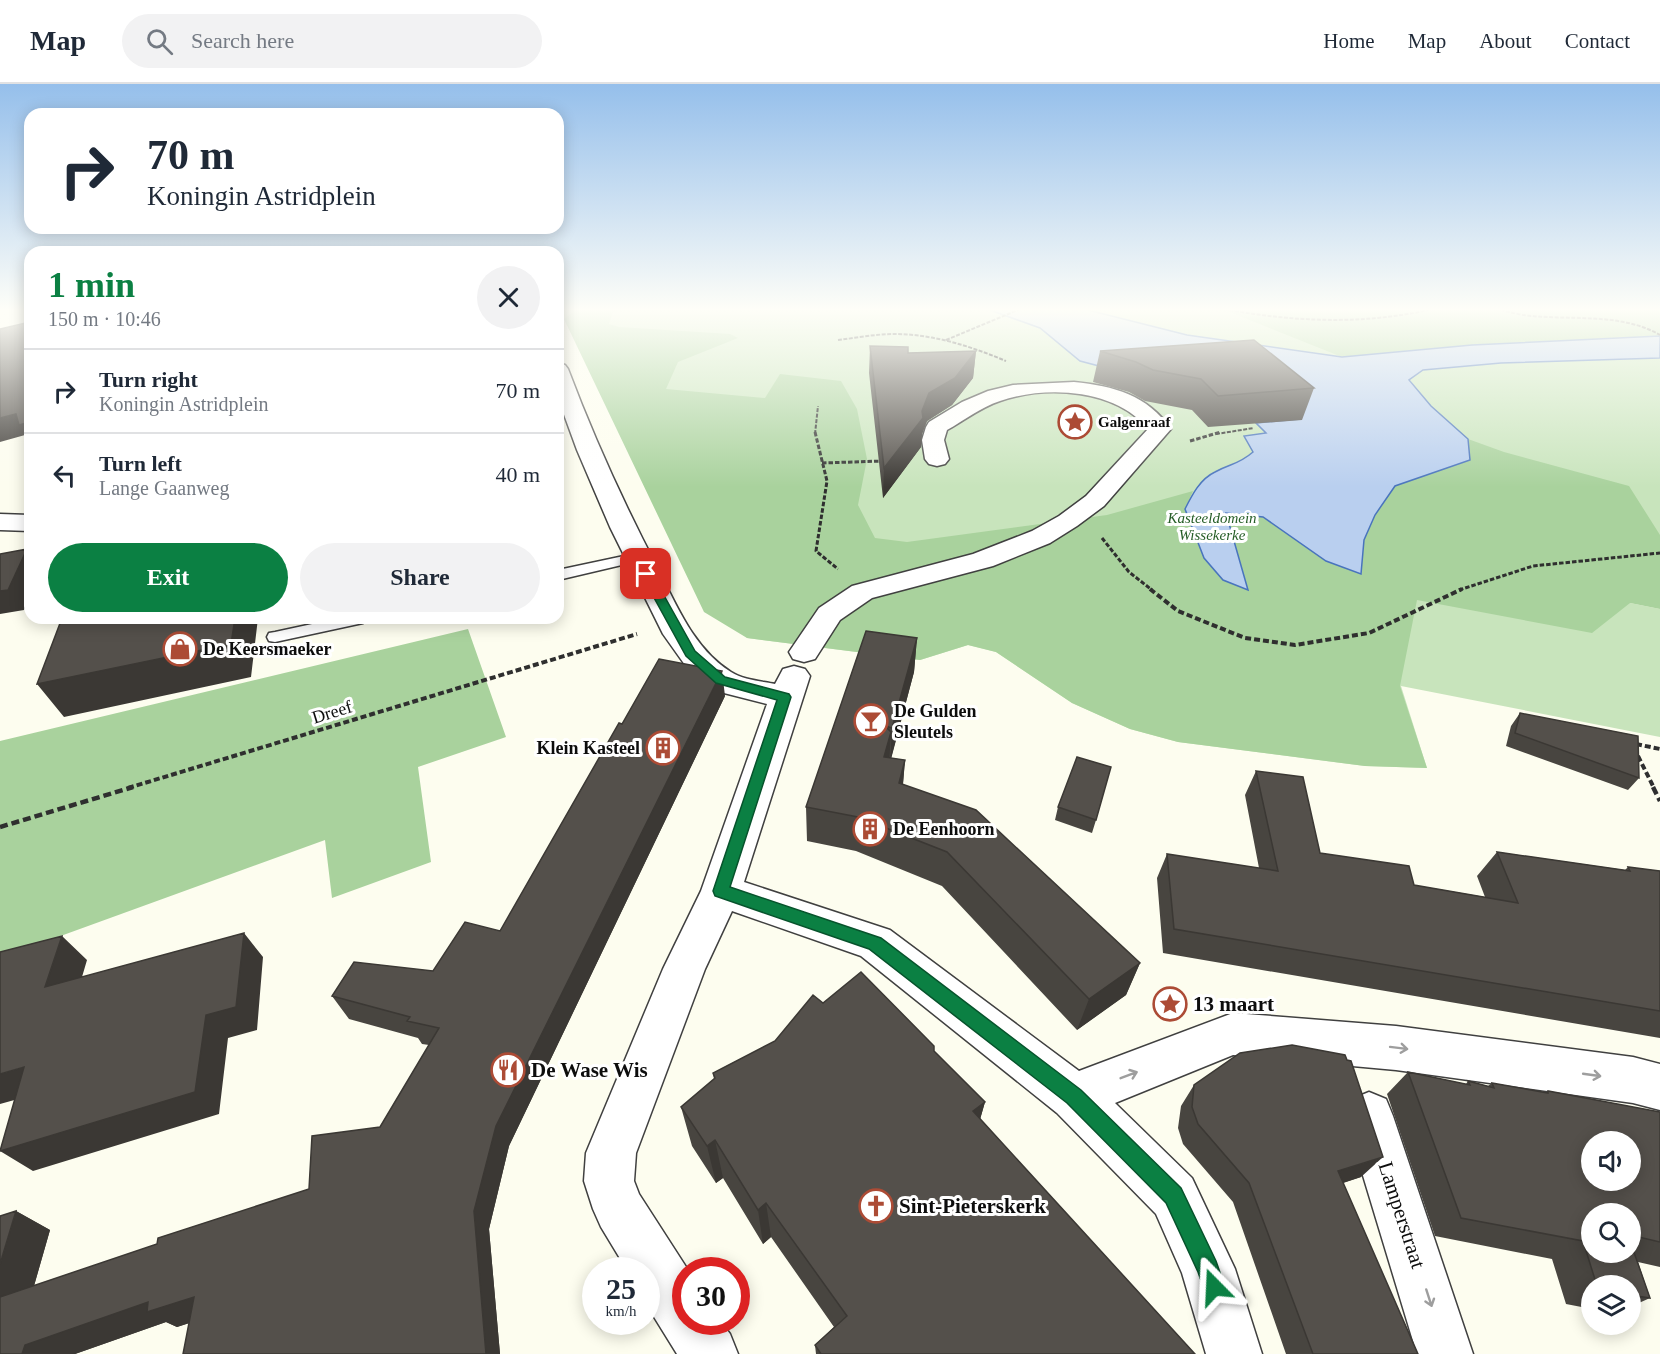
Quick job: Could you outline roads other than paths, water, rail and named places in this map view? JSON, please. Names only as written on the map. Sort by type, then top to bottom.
[{"type":"street","points":[[672,1295],[619,1209],[609,1182],[611,1153],[684,969],[721,891],[794,675],[829,614],[842,605],[862,592],[982,560],[1041,537],[1095,501],[1160,429],[1147,411],[1124,397],[1095,390],[1015,391],[982,400],[937,427],[933,440],[937,459]]},
{"type":"street","points":[[564,395],[575,442],[672,624],[690,653],[720,680],[794,675]]},
{"type":"street","points":[[0,522],[24,523]]},
{"type":"street","points":[[721,891],[875,943],[1074,1096],[1174,1196],[1208,1269],[1234,1354]]},
{"type":"street","points":[[1074,1096],[1233,1034],[1345,1043],[1633,1080],[1660,1087]]},
{"type":"street","name":"Lamperstraat","points":[[1345,1043],[1445,1354]]},
{"type":"street","points":[[697,1335],[710,1354]]},
{"type":"lane","points":[[564,574],[638,558]]},
{"type":"lane","points":[[275,638],[337,624]]},
{"type":"water","points":[[1108,368],[1442,368],[1423,370],[1409,380],[1431,406],[1468,439],[1470,460],[1395,486],[1375,515],[1364,540],[1361,574],[1326,561],[1263,517],[1226,513],[1248,590],[1223,580],[1204,558],[1185,509],[1205,479],[1253,452],[1244,436],[1266,433],[1256,423],[1301,419]]},
{"type":"place","name":"Galgenraaf","points":[[1075,422]]},
{"type":"place","name":"De Keersmaeker","points":[[180,649]]},
{"type":"place","name":"De Gulden Sleutels","points":[[871,721]]},
{"type":"place","name":"Klein Kasteel","points":[[663,748]]},
{"type":"place","name":"De Eenhoorn","points":[[870,829]]},
{"type":"place","name":"13 maart","points":[[1170,1004]]},
{"type":"place","name":"De Wase Wis","points":[[508,1070]]},
{"type":"place","name":"Sint-Pieterskerk","points":[[876,1206]]},
{"type":"park label","name":"Kasteeldomein Wissekerke","points":[[1212,526]]}]
